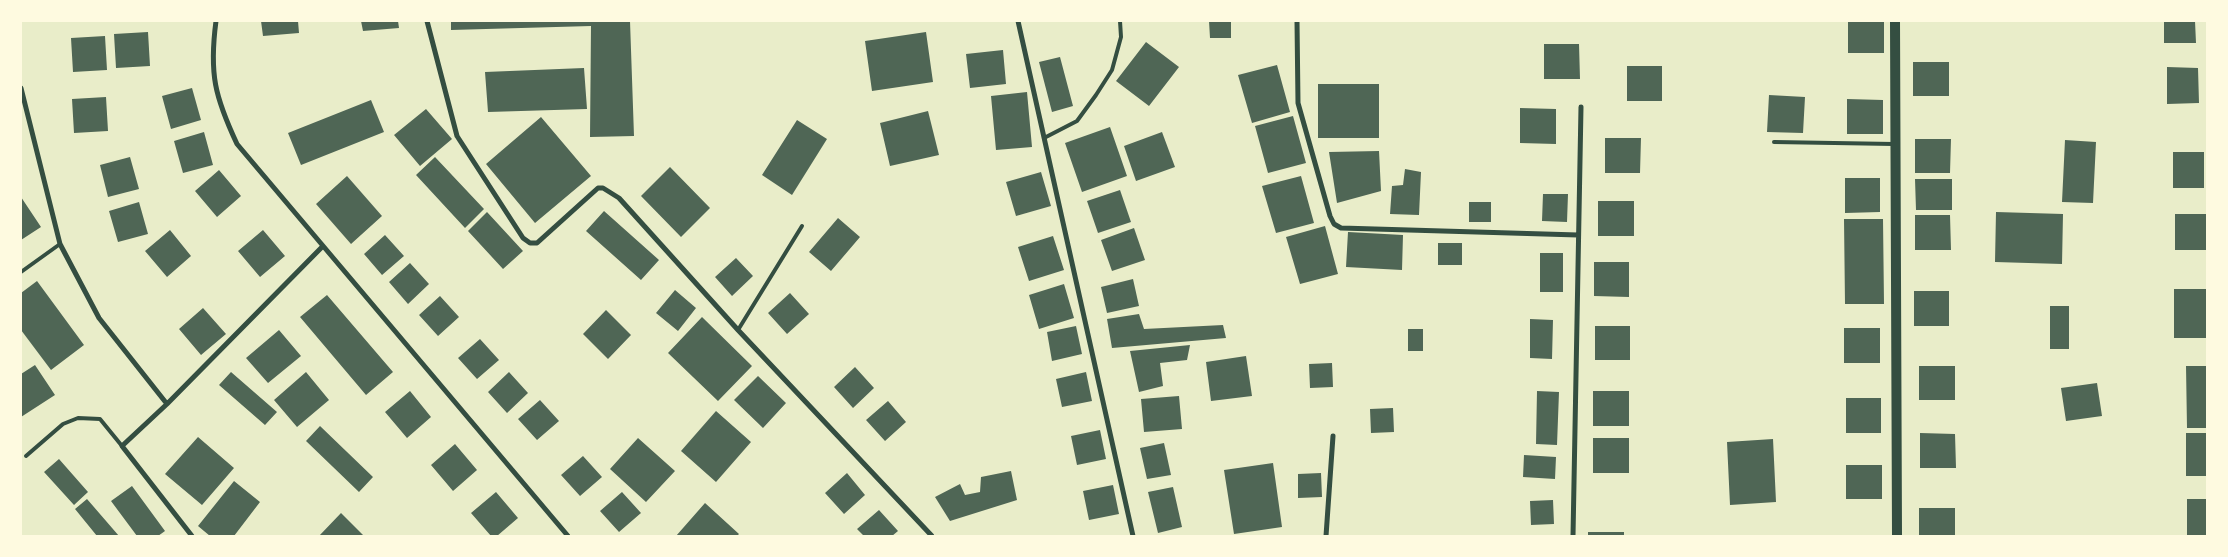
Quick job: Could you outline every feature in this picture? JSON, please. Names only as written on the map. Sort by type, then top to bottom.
[{"type":"main road","points":[[1895,21],[1897,536]]},
{"type":"street","points":[[216,21],[212,70],[220,108],[237,144],[568,536]]},
{"type":"street","points":[[427,21],[457,136],[523,238],[530,243],[537,243],[598,188],[603,188],[618,198],[738,330],[932,536]]},
{"type":"street","points":[[1018,21],[1046,137],[1133,536]]},
{"type":"street","points":[[1297,21],[1298,103],[1330,216],[1334,224],[1341,228],[1578,235]]},
{"type":"street","points":[[21,88],[60,244],[99,318],[167,404]]},
{"type":"street","points":[[1573,536],[1581,107]]},
{"type":"street","points":[[192,536],[122,446],[167,404],[323,246]]},
{"type":"street","points":[[1326,536],[1333,436]]},
{"type":"lane","points":[[1046,137],[1077,121],[1112,70],[1121,37],[1120,21]]},
{"type":"lane","points":[[1774,142],[1895,144]]},
{"type":"lane","points":[[738,330],[802,226]]},
{"type":"lane","points":[[21,272],[60,244]]},
{"type":"lane","points":[[26,456],[63,424],[78,418],[100,419],[122,446]]},
{"type":"building","points":[[261,21],[298,21],[299,33],[263,36]]},
{"type":"building","points":[[361,21],[398,21],[399,28],[363,31]]},
{"type":"building","points":[[451,21],[630,21],[634,136],[590,137],[591,26],[451,30]]},
{"type":"building","points":[[1209,21],[1231,21],[1231,38],[1210,38]]},
{"type":"building","points":[[1848,21],[1884,21],[1884,53],[1848,53]]},
{"type":"building","points":[[2164,21],[2195,21],[2196,43],[2164,43]]},
{"type":"building","points":[[148,32],[150,66],[116,68],[114,34]]},
{"type":"building","points":[[926,32],[933,82],[872,91],[865,41]]},
{"type":"building","points":[[105,36],[107,70],[73,72],[71,38]]},
{"type":"building","points":[[1146,42],[1179,67],[1149,106],[1116,81]]},
{"type":"building","points":[[1544,44],[1579,44],[1580,79],[1544,79]]},
{"type":"building","points":[[1003,50],[1006,84],[970,88],[966,54]]},
{"type":"building","points":[[1060,57],[1073,106],[1052,112],[1039,62]]},
{"type":"building","points":[[1913,62],[1949,62],[1949,96],[1913,96]]},
{"type":"building","points":[[1277,65],[1290,112],[1252,123],[1238,75]]},
{"type":"building","points":[[1627,66],[1662,66],[1662,101],[1627,101]]},
{"type":"building","points":[[2167,67],[2198,68],[2199,103],[2167,104]]},
{"type":"building","points":[[584,68],[587,109],[488,112],[485,72]]},
{"type":"building","points":[[1318,84],[1379,84],[1379,138],[1318,138]]},
{"type":"building","points":[[192,88],[201,120],[171,129],[162,96]]},
{"type":"building","points":[[1027,92],[1032,147],[996,150],[991,96]]},
{"type":"building","points":[[1769,95],[1805,97],[1803,133],[1767,132]]},
{"type":"building","points":[[106,97],[108,131],[74,133],[72,99]]},
{"type":"building","points":[[1847,99],[1883,100],[1883,134],[1847,134]]},
{"type":"building","points":[[371,100],[384,132],[301,165],[288,133]]},
{"type":"building","points":[[1520,108],[1556,109],[1556,144],[1520,143]]},
{"type":"building","points":[[426,109],[452,139],[420,166],[394,135]]},
{"type":"building","points":[[928,111],[939,155],[890,166],[880,123]]},
{"type":"building","points":[[1293,116],[1306,163],[1268,173],[1255,126]]},
{"type":"building","points":[[541,117],[591,176],[535,223],[486,164]]},
{"type":"building","points":[[797,120],[827,139],[792,195],[762,175]]},
{"type":"building","points":[[1110,127],[1127,176],[1082,192],[1065,143]]},
{"type":"building","points":[[204,132],[213,165],[183,173],[174,141]]},
{"type":"building","points":[[1162,132],[1175,167],[1136,181],[1124,146]]},
{"type":"building","points":[[1605,138],[1641,138],[1640,173],[1605,173]]},
{"type":"building","points":[[1915,139],[1951,139],[1950,173],[1915,173]]},
{"type":"building","points":[[2065,140],[2096,142],[2093,203],[2062,202]]},
{"type":"building","points":[[1379,151],[1381,191],[1337,203],[1329,152]]},
{"type":"building","points":[[2173,152],[2204,152],[2204,188],[2173,188]]},
{"type":"building","points":[[130,157],[139,189],[108,197],[100,165]]},
{"type":"building","points":[[435,157],[484,209],[465,228],[416,175]]},
{"type":"building","points":[[670,167],[710,208],[681,237],[641,196]]},
{"type":"building","points":[[1405,169],[1421,172],[1419,215],[1390,214],[1392,186],[1403,185]]},
{"type":"building","points":[[219,170],[241,196],[217,217],[195,191]]},
{"type":"building","points":[[1041,172],[1051,206],[1016,216],[1006,182]]},
{"type":"building","points":[[347,176],[382,216],[351,244],[316,204]]},
{"type":"building","points":[[1301,176],[1314,223],[1276,233],[1262,186]]},
{"type":"building","points":[[1845,178],[1880,178],[1880,212],[1845,213]]},
{"type":"building","points":[[1915,179],[1952,179],[1952,210],[1916,210]]},
{"type":"building","points":[[1120,190],[1131,222],[1098,233],[1087,201]]},
{"type":"building","points":[[1543,194],[1568,194],[1567,222],[1542,221]]},
{"type":"building","points":[[21,197],[41,227],[21,240]]},
{"type":"building","points":[[1598,201],[1634,201],[1634,236],[1598,236]]},
{"type":"building","points":[[139,202],[148,234],[118,242],[109,211]]},
{"type":"building","points":[[1469,202],[1491,202],[1491,222],[1469,222]]},
{"type":"building","points":[[604,211],[659,260],[641,280],[586,231]]},
{"type":"building","points":[[487,212],[523,251],[503,269],[468,231]]},
{"type":"building","points":[[1996,212],[2063,214],[2062,264],[1995,262]]},
{"type":"building","points":[[2175,214],[2206,214],[2207,250],[2175,250]]},
{"type":"building","points":[[1915,215],[1950,215],[1951,250],[1915,250]]},
{"type":"building","points":[[838,218],[860,237],[831,271],[809,252]]},
{"type":"building","points":[[1844,219],[1883,219],[1884,304],[1845,304]]},
{"type":"building","points":[[1325,226],[1338,274],[1300,284],[1286,237]]},
{"type":"building","points":[[1134,228],[1145,260],[1112,271],[1101,240]]},
{"type":"building","points":[[170,230],[191,256],[167,277],[145,251]]},
{"type":"building","points":[[263,230],[285,256],[260,277],[238,251]]},
{"type":"building","points":[[1348,232],[1403,235],[1402,270],[1346,267]]},
{"type":"building","points":[[385,235],[404,256],[382,275],[364,254]]},
{"type":"building","points":[[1053,236],[1064,270],[1029,281],[1018,247]]},
{"type":"building","points":[[1438,243],[1462,243],[1462,265],[1438,265]]},
{"type":"building","points":[[1540,253],[1563,253],[1563,292],[1540,292]]},
{"type":"building","points":[[736,258],[753,276],[732,296],[715,277]]},
{"type":"building","points":[[1594,262],[1629,262],[1629,297],[1594,296]]},
{"type":"building","points":[[410,263],[429,284],[408,304],[389,282]]},
{"type":"building","points":[[1133,279],[1139,306],[1107,313],[1101,287]]},
{"type":"building","points":[[37,281],[84,345],[51,370],[21,330],[21,293]]},
{"type":"building","points":[[1064,284],[1074,318],[1039,329],[1029,295]]},
{"type":"building","points":[[2174,289],[2207,289],[2207,338],[2174,338]]},
{"type":"building","points":[[675,290],[696,308],[678,331],[656,313]]},
{"type":"building","points":[[1914,291],[1949,291],[1949,326],[1914,326]]},
{"type":"building","points":[[790,293],[809,314],[787,334],[768,313]]},
{"type":"building","points":[[327,295],[393,372],[366,395],[300,317]]},
{"type":"building","points":[[440,296],[459,317],[438,336],[419,315]]},
{"type":"building","points":[[2050,306],[2069,306],[2069,349],[2050,349]]},
{"type":"building","points":[[203,308],[226,334],[201,355],[179,329]]},
{"type":"building","points":[[606,310],[631,335],[608,359],[583,334]]},
{"type":"building","points":[[1139,314],[1144,329],[1223,325],[1226,338],[1112,348],[1107,319]]},
{"type":"building","points":[[702,317],[752,366],[718,401],[668,353]]},
{"type":"building","points":[[1530,319],[1553,320],[1552,359],[1530,358]]},
{"type":"building","points":[[1076,326],[1082,354],[1052,361],[1047,332]]},
{"type":"building","points":[[1595,326],[1630,326],[1630,360],[1595,360]]},
{"type":"building","points":[[1844,328],[1880,328],[1880,363],[1844,363]]},
{"type":"building","points":[[1408,329],[1423,329],[1423,351],[1408,351]]},
{"type":"building","points":[[279,330],[301,356],[268,383],[246,358]]},
{"type":"building","points":[[480,339],[499,360],[477,379],[458,358]]},
{"type":"building","points":[[1190,345],[1187,360],[1160,363],[1163,386],[1139,392],[1130,351]]},
{"type":"building","points":[[1246,356],[1252,396],[1211,401],[1206,362]]},
{"type":"building","points":[[1332,363],[1333,387],[1310,388],[1309,364]]},
{"type":"building","points":[[35,365],[55,395],[21,417],[21,374]]},
{"type":"building","points":[[1919,366],[1955,366],[1955,400],[1919,400]]},
{"type":"building","points":[[2186,366],[2207,366],[2207,428],[2187,428]]},
{"type":"building","points":[[855,367],[874,388],[853,408],[834,387]]},
{"type":"building","points":[[231,372],[277,412],[265,425],[219,385]]},
{"type":"building","points":[[306,372],[329,400],[297,427],[274,400]]},
{"type":"building","points":[[509,372],[528,393],[507,413],[488,392]]},
{"type":"building","points":[[1086,372],[1092,401],[1062,407],[1056,379]]},
{"type":"building","points":[[758,376],[786,403],[763,428],[734,400]]},
{"type":"building","points":[[2097,383],[2102,416],[2066,421],[2061,388]]},
{"type":"building","points":[[410,391],[431,417],[407,438],[385,412]]},
{"type":"building","points":[[1537,391],[1559,392],[1557,445],[1536,444]]},
{"type":"building","points":[[1593,391],[1629,391],[1629,426],[1593,426]]},
{"type":"building","points":[[1179,396],[1182,429],[1144,432],[1141,399]]},
{"type":"building","points":[[1846,398],[1881,398],[1881,433],[1846,433]]},
{"type":"building","points":[[540,400],[559,421],[537,440],[518,419]]},
{"type":"building","points":[[888,401],[906,422],[885,441],[866,420]]},
{"type":"building","points":[[1393,408],[1394,432],[1371,433],[1370,409]]},
{"type":"building","points":[[716,411],[751,442],[716,482],[681,451]]},
{"type":"building","points":[[320,426],[373,477],[359,492],[306,441]]},
{"type":"building","points":[[1100,430],[1106,459],[1077,465],[1071,436]]},
{"type":"building","points":[[1920,433],[1955,434],[1956,468],[1920,468]]},
{"type":"building","points":[[2186,433],[2207,433],[2207,476],[2186,476]]},
{"type":"building","points":[[198,437],[234,468],[202,505],[165,474]]},
{"type":"building","points":[[638,438],[675,471],[646,502],[610,469]]},
{"type":"building","points":[[1593,438],[1629,438],[1629,473],[1593,473]]},
{"type":"building","points":[[1773,439],[1776,502],[1730,505],[1727,442]]},
{"type":"building","points":[[1164,443],[1171,475],[1147,479],[1140,448]]},
{"type":"building","points":[[455,444],[477,470],[453,491],[431,465]]},
{"type":"building","points":[[1524,455],[1556,457],[1555,479],[1523,477]]},
{"type":"building","points":[[583,456],[602,477],[580,496],[561,475]]},
{"type":"building","points":[[59,459],[88,492],[74,505],[44,472]]},
{"type":"building","points":[[1273,463],[1282,527],[1234,534],[1224,470]]},
{"type":"building","points":[[1846,465],[1882,465],[1882,499],[1846,499]]},
{"type":"building","points":[[1011,471],[1017,500],[950,521],[935,497],[960,484],[965,495],[980,492],[981,477]]},
{"type":"building","points":[[847,473],[865,495],[844,514],[825,493]]},
{"type":"building","points":[[1321,473],[1322,497],[1298,498],[1298,474]]},
{"type":"building","points":[[234,481],[260,502],[234,536],[210,536],[198,526]]},
{"type":"building","points":[[1113,485],[1119,514],[1089,520],[1083,491]]},
{"type":"building","points":[[132,486],[165,531],[158,536],[137,536],[111,501]]},
{"type":"building","points":[[1173,487],[1182,527],[1158,533],[1148,492]]},
{"type":"building","points":[[496,492],[518,518],[497,536],[491,536],[471,513]]},
{"type":"building","points":[[622,492],[641,513],[619,532],[600,511]]},
{"type":"building","points":[[87,499],[119,536],[97,536],[75,509]]},
{"type":"building","points":[[2187,499],[2207,499],[2207,536],[2187,536]]},
{"type":"building","points":[[1553,500],[1554,524],[1531,525],[1530,501]]},
{"type":"building","points":[[705,503],[739,534],[737,536],[676,536]]},
{"type":"building","points":[[1919,508],[1955,508],[1955,536],[1919,536]]},
{"type":"building","points":[[879,510],[898,531],[892,536],[864,536],[857,529]]},
{"type":"building","points":[[341,513],[364,536],[319,536]]},
{"type":"building","points":[[1588,532],[1624,532],[1624,536],[1588,536]]}]
